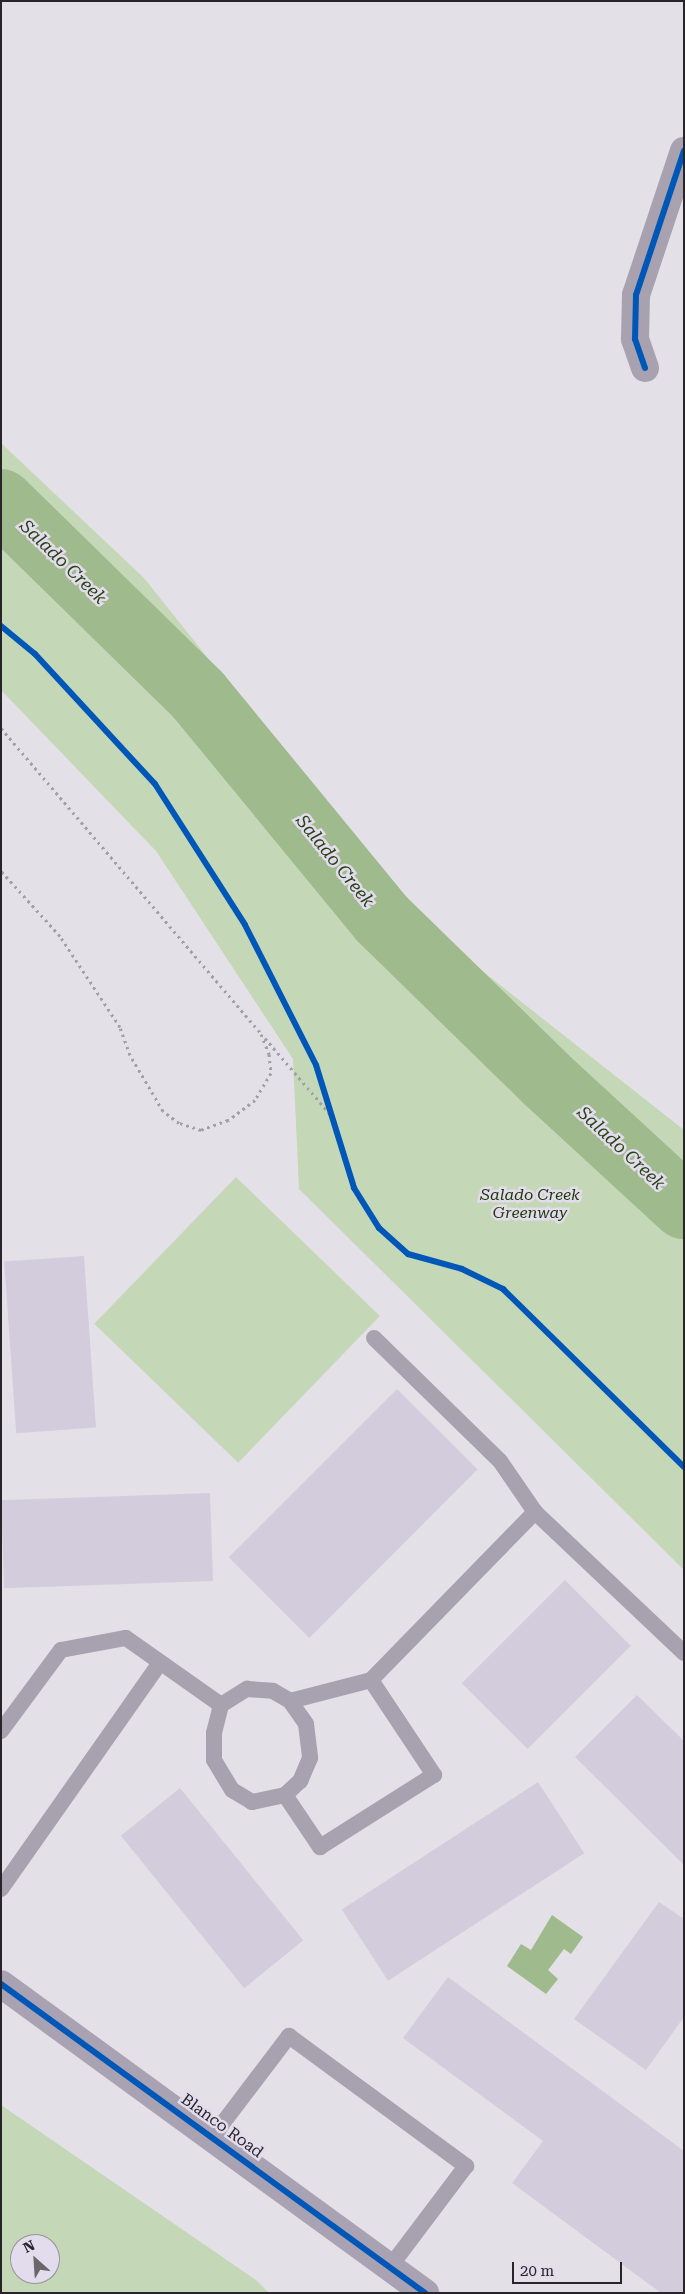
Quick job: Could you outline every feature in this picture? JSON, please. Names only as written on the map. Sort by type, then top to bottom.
[{"type":"main road","name":"Blanco Road","points":[[1,1984],[213,2136],[425,2293]]},
{"type":"street","points":[[645,368],[635,339],[636,295],[684,151]]},
{"type":"lane","points":[[374,1338],[500,1461],[535,1512],[684,1653]]},
{"type":"lane","points":[[290,1701],[372,1680],[535,1512]]},
{"type":"lane","points":[[1,1731],[61,1650],[126,1638],[221,1705]]},
{"type":"lane","points":[[1,1889],[160,1663]]},
{"type":"lane","points":[[285,1795],[320,1847],[434,1775],[372,1680]]},
{"type":"lane","points":[[247,1689],[273,1691],[290,1701],[306,1724],[310,1758],[300,1781],[285,1795],[252,1802],[232,1790],[214,1760],[214,1733],[221,1705],[247,1689]]},
{"type":"lane","points":[[213,2136],[289,2036],[450,2154],[466,2166],[390,2267]]},
{"type":"path","points":[[1,728],[335,1120]]},
{"type":"path","points":[[1,871],[60,936],[120,1027],[130,1056],[146,1088],[163,1111],[179,1124],[201,1130],[228,1120],[255,1100],[271,1073],[269,1054],[261,1034]]},
{"type":"path","points":[[329,1102],[337,1129]]},
{"type":"green space","name":"Salado Creek Greenway","points":[[1,443],[144,578],[415,918],[684,1130],[684,1570],[299,1189],[293,1059],[156,851],[1,690]]},
{"type":"green space","points":[[236,1177],[380,1316],[238,1463],[94,1324]]},
{"type":"green space","points":[[1,2105],[256,2280],[269,2293],[1,2293]]},
{"type":"shaded area","points":[[552,1915],[583,1937],[571,1954],[564,1949],[548,1970],[558,1979],[546,1994],[507,1966],[521,1944],[531,1950]]},
{"type":"building","points":[[84,1256],[96,1428],[16,1433],[4,1262]]},
{"type":"building","points":[[397,1389],[478,1470],[309,1638],[229,1557]]},
{"type":"building","points":[[210,1493],[213,1581],[4,1588],[1,1500]]},
{"type":"building","points":[[565,1580],[631,1646],[528,1749],[462,1683]]},
{"type":"building","points":[[637,1695],[684,1741],[684,1865],[575,1757]]},
{"type":"building","points":[[538,1782],[584,1853],[388,1981],[342,1909]]},
{"type":"building","points":[[180,1788],[303,1940],[244,1988],[121,1836]]},
{"type":"building","points":[[659,1902],[684,1919],[684,2017],[646,2070],[574,2019]]},
{"type":"building","points":[[448,1977],[684,2151],[684,2293],[661,2293],[512,2183],[543,2141],[403,2038]]},
{"type":"waterway","name":"Salado Creek","points":[[1,502],[198,695],[382,919],[548,1081],[684,1206]]},
{"type":"cycle path","points":[[645,368],[635,339],[636,295],[684,151]]},
{"type":"cycle path","points":[[1,626],[35,654],[155,784],[245,925],[316,1065],[354,1188],[379,1228],[408,1254],[462,1269],[503,1289],[684,1467]]},
{"type":"cycle path","points":[[1,1984],[425,2293]]}]
